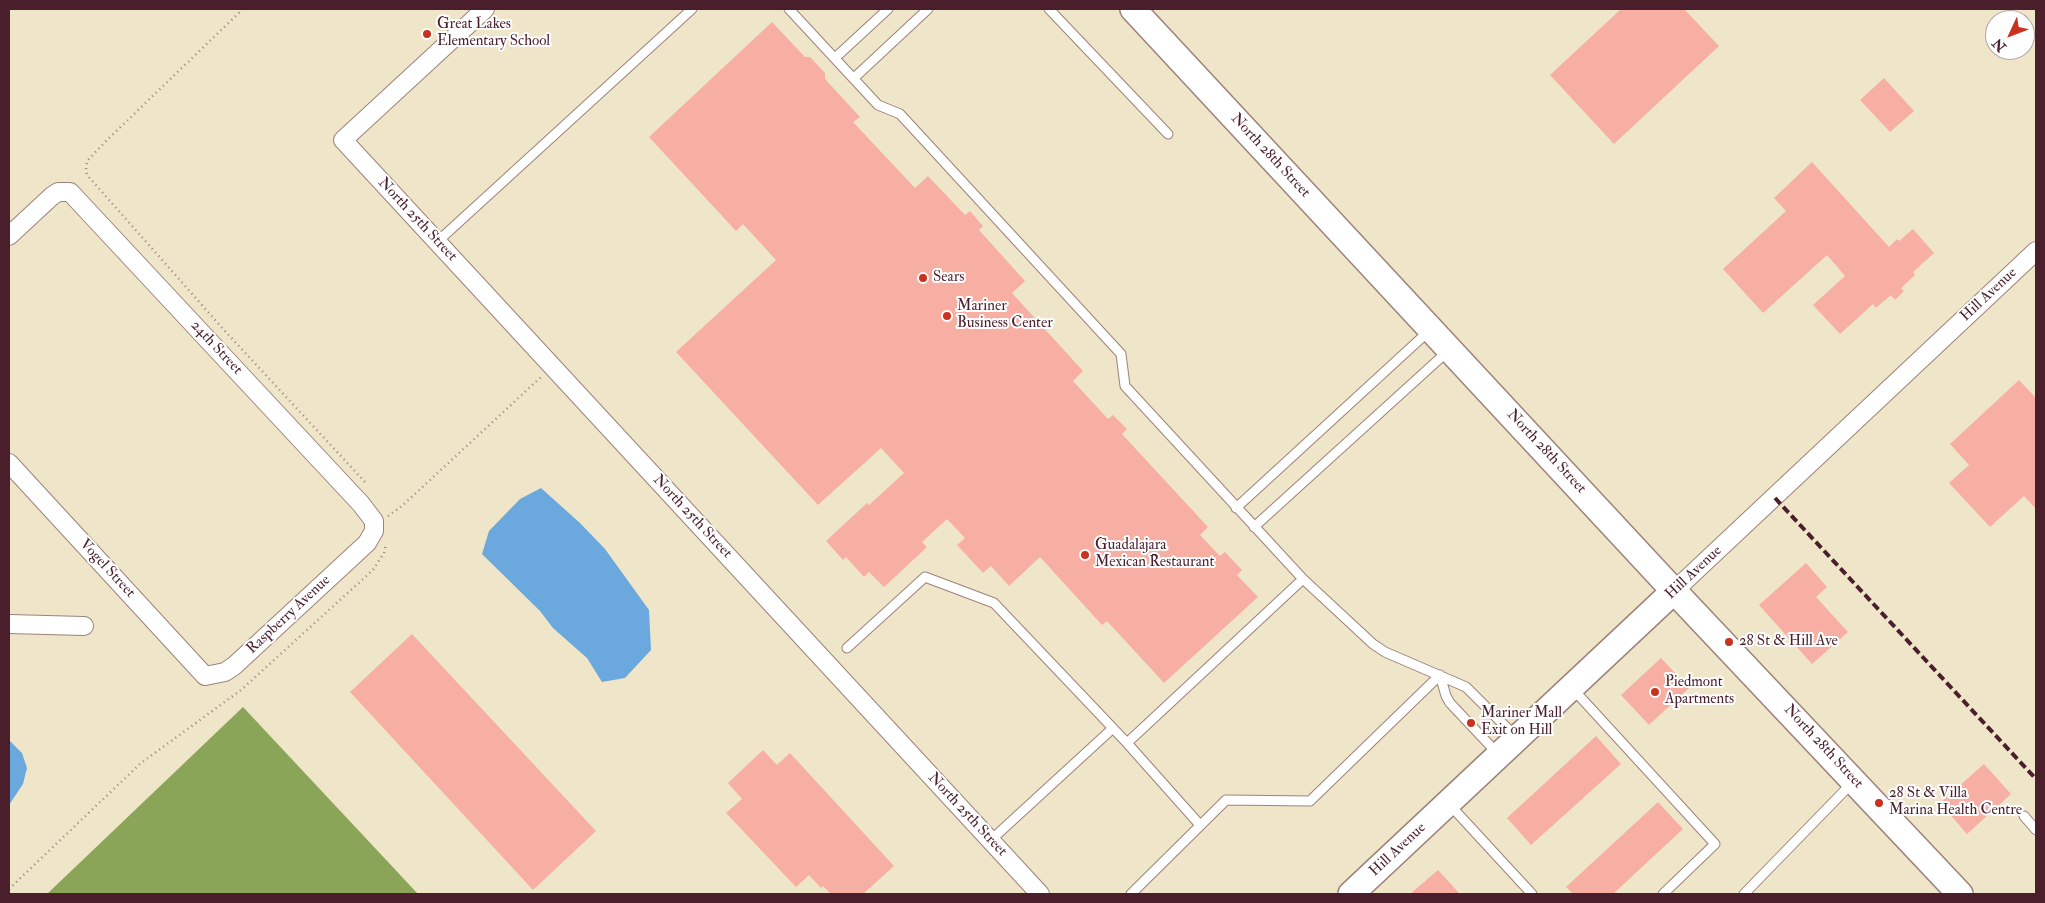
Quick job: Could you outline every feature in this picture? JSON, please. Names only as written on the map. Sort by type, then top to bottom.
[{"type":"main road","name":"North 28th Street","points":[[1133,9],[1960,894]]},
{"type":"main road","name":"Hill Avenue","points":[[1351,894],[1500,756],[1674,590]]},
{"type":"street","name":"North 25th Street","points":[[485,9],[343,140],[1040,894]]},
{"type":"street","name":"24th Street","points":[[9,236],[52,196],[58,192],[70,192],[366,497],[375,526],[368,543]]},
{"type":"street","name":"Hill Avenue","points":[[1674,590],[2036,251]]},
{"type":"street","name":"Vogel Street","points":[[9,463],[204,676]]},
{"type":"street","name":"Raspberry Avenue","points":[[204,676],[225,672],[234,666],[368,543]]},
{"type":"street","points":[[9,624],[84,626]]},
{"type":"lane","points":[[438,242],[692,9]]},
{"type":"lane","points":[[790,9],[878,105],[900,114],[1121,354],[1125,386],[1303,579],[1373,644],[1385,652],[1470,690],[1518,739]]},
{"type":"lane","points":[[835,58],[888,9]]},
{"type":"lane","points":[[854,78],[928,9]]},
{"type":"lane","points":[[1049,9],[1168,134]]},
{"type":"lane","points":[[1236,508],[1431,329]]},
{"type":"lane","points":[[1254,528],[1450,349]]},
{"type":"lane","points":[[847,648],[925,577],[994,603],[1127,744],[1200,825]]},
{"type":"lane","points":[[1127,744],[1303,579]]},
{"type":"lane","points":[[1440,675],[1450,703],[1500,756]]},
{"type":"lane","points":[[1131,894],[1226,800],[1310,801],[1440,675]]},
{"type":"lane","points":[[1571,688],[1715,844],[1663,894]]},
{"type":"lane","points":[[990,840],[1112,728]]},
{"type":"lane","points":[[1744,894],[1855,780]]},
{"type":"lane","points":[[1448,803],[1532,894]]},
{"type":"lane","points":[[2024,816],[2036,830]]},
{"type":"path","points":[[243,9],[87,161],[87,175],[224,330],[352,467],[366,497]]},
{"type":"path","points":[[386,510],[388,516],[409,500],[553,366]]},
{"type":"path","points":[[9,889],[141,763],[241,690],[373,570],[384,553],[386,544]]},
{"type":"green space","points":[[243,707],[418,894],[47,894]]},
{"type":"water","points":[[541,488],[580,523],[605,549],[649,610],[651,650],[625,678],[602,682],[587,658],[553,628],[540,611],[482,554],[489,531],[520,499]]},
{"type":"water","points":[[9,740],[22,753],[27,768],[23,784],[9,805]]},
{"type":"building","points":[[1621,9],[1684,9],[1719,46],[1614,144],[1550,75]]},
{"type":"building","points":[[772,22],[805,57],[810,57],[825,73],[825,79],[860,117],[853,122],[915,188],[928,176],[965,215],[970,211],[983,226],[979,230],[1025,281],[1012,293],[1083,371],[1073,381],[1108,419],[1113,415],[1127,429],[1122,434],[1208,527],[1200,535],[1220,556],[1225,552],[1242,570],[1237,575],[1258,597],[1164,683],[1107,621],[1102,625],[1040,557],[1009,586],[991,566],[983,573],[957,545],[965,538],[947,519],[922,542],[927,547],[884,587],[869,572],[864,577],[846,557],[843,560],[826,541],[867,503],[869,505],[904,473],[881,448],[818,505],[676,352],[776,260],[743,224],[736,231],[649,137]]},
{"type":"building","points":[[1884,78],[1914,111],[1890,132],[1860,100]]},
{"type":"building","points":[[1812,162],[1889,247],[1897,239],[1899,241],[1913,229],[1934,253],[1913,272],[1915,275],[1901,288],[1904,291],[1895,300],[1891,295],[1876,308],[1873,304],[1840,334],[1813,305],[1845,276],[1827,255],[1763,313],[1723,269],[1786,211],[1774,198]]},
{"type":"building","points":[[2019,380],[2036,398],[2036,509],[2024,496],[1990,527],[1949,483],[1969,465],[1950,444]]},
{"type":"building","points":[[1806,563],[1827,587],[1816,597],[1848,632],[1812,664],[1759,605]]},
{"type":"building","points":[[412,634],[596,831],[533,890],[350,692]]},
{"type":"building","name":"Piedmont Apartments","points":[[1661,658],[1689,688],[1649,725],[1621,695]]},
{"type":"building","points":[[1596,736],[1621,764],[1531,845],[1507,818]]},
{"type":"building","points":[[763,750],[777,765],[790,753],[894,866],[863,894],[831,894],[823,886],[821,888],[809,875],[796,887],[726,813],[742,799],[728,783]]},
{"type":"building","points":[[1984,764],[2011,794],[1967,834],[1940,803]]},
{"type":"building","points":[[1658,802],[1683,829],[1613,894],[1573,894],[1566,887]]},
{"type":"building","points":[[1438,870],[1460,894],[1410,894]]},
{"type":"railway","points":[[1775,498],[2036,779]]},
{"type":"place","name":"Great Lakes Elementary School","points":[[427,34]]},
{"type":"place","name":"Sears","points":[[923,278]]},
{"type":"place","name":"Mariner Business Center","points":[[947,316]]},
{"type":"place","name":"Guadalajara Mexican Restaurant","points":[[1085,555]]},
{"type":"place","name":"28 St & Hill Ave","points":[[1729,642]]},
{"type":"place","name":"Piedmont Apartments","points":[[1655,692]]},
{"type":"place","name":"Mariner Mall Exit on Hill","points":[[1471,723]]},
{"type":"place","name":"28 St & Villa Marina Health Centre","points":[[1879,803]]}]
